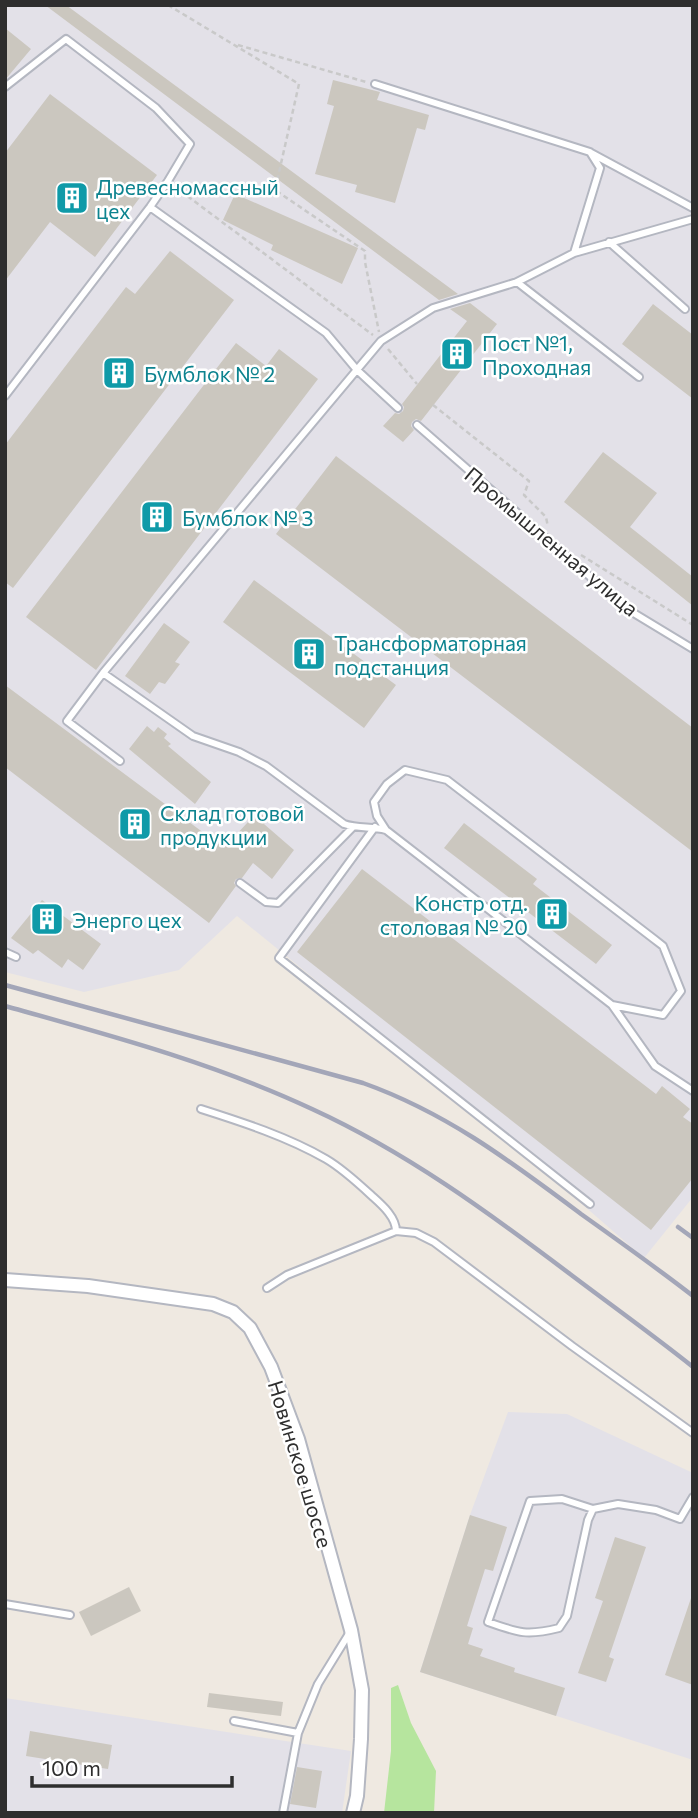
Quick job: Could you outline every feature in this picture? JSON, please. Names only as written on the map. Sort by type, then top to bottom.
[{"type":"street","name":"Новинское шоссе","points":[[5,1280],[88,1286],[213,1304],[233,1312],[250,1328],[271,1367],[298,1438],[351,1630],[362,1690],[361,1739],[354,1813]]},
{"type":"lane","points":[[5,87],[66,39],[156,108],[190,144],[150,207],[5,396]]},
{"type":"lane","points":[[375,85],[590,152],[693,208]]},
{"type":"lane","points":[[574,253],[600,168],[590,152]]},
{"type":"lane","points":[[150,207],[326,333],[357,370],[398,408]]},
{"type":"lane","points":[[120,761],[67,721],[103,673],[381,341],[433,308],[517,282],[574,253],[693,219]]},
{"type":"lane","points":[[608,242],[685,309]]},
{"type":"lane","points":[[517,282],[639,377]]},
{"type":"lane","name":"Промышленная улица","points":[[417,425],[627,609],[693,649]]},
{"type":"lane","points":[[103,673],[193,736],[239,752],[266,766],[344,824],[386,830]]},
{"type":"lane","points":[[612,1005],[663,1015],[681,991],[663,946],[447,780],[405,770],[387,784],[374,802],[377,816],[386,830],[612,1005],[655,1066],[693,1091]]},
{"type":"lane","points":[[240,883],[266,902],[278,903],[353,827]]},
{"type":"lane","points":[[375,827],[279,958],[590,1204]]},
{"type":"lane","points":[[5,952],[16,957]]},
{"type":"lane","points":[[201,1109],[251,1124],[326,1159],[351,1177],[381,1205],[396,1224],[396,1231]]},
{"type":"lane","points":[[267,1287],[287,1275],[396,1231],[416,1233],[434,1242],[693,1433]]},
{"type":"lane","points":[[593,1509],[588,1520],[567,1616],[559,1628],[541,1633],[518,1633],[488,1622],[530,1501],[562,1499],[593,1509],[618,1504],[656,1510],[680,1519],[693,1497]]},
{"type":"lane","points":[[5,1604],[70,1615]]},
{"type":"lane","points":[[283,1813],[298,1733],[318,1684],[351,1630]]},
{"type":"lane","points":[[234,1721],[298,1733]]},
{"type":"path","points":[[168,5],[299,84],[275,190],[365,251],[381,341]]},
{"type":"path","points":[[231,43],[375,85]]},
{"type":"path","points":[[168,181],[381,341],[417,384]]},
{"type":"path","points":[[433,405],[529,481],[524,495],[546,517],[549,534]]},
{"type":"path","points":[[582,555],[693,625]]},
{"type":"shaded area","points":[[5,5],[693,5],[693,1197],[644,1258],[445,1085],[237,916],[179,970],[84,992],[5,972]]},
{"type":"shaded area","points":[[508,1412],[567,1414],[693,1473],[693,1760],[420,1672],[470,1515]]},
{"type":"shaded area","points":[[5,1698],[351,1751],[342,1813],[5,1813]]},
{"type":"green space","points":[[398,1685],[411,1723],[436,1771],[434,1813],[384,1813],[391,1751],[391,1688]]},
{"type":"building","points":[[45,5],[66,5],[458,294],[439,300]]},
{"type":"building","points":[[5,28],[31,49],[5,80]]},
{"type":"building","points":[[333,80],[380,92],[377,100],[429,115],[425,130],[417,128],[395,203],[355,192],[357,185],[315,174],[334,106],[327,104]]},
{"type":"building","name":"Древесномассный цех","points":[[50,94],[157,175],[95,257],[50,222],[5,281],[5,153]]},
{"type":"building","points":[[235,194],[358,248],[342,284],[271,250],[273,245],[223,220]]},
{"type":"building","name":"Бумблок № 2","points":[[170,251],[234,300],[13,588],[5,582],[5,445],[126,287],[135,294]]},
{"type":"building","name":"Пост №1, Проходная","points":[[470,303],[497,324],[421,421],[416,419],[412,422],[414,430],[403,442],[383,426],[395,413],[403,411],[402,404],[467,321],[450,309]]},
{"type":"building","points":[[653,304],[693,335],[693,399],[622,344]]},
{"type":"building","name":"Бумблок № 3","points":[[236,343],[266,366],[279,349],[318,379],[96,670],[26,617]]},
{"type":"building","points":[[603,452],[657,493],[630,527],[693,577],[693,606],[564,502]]},
{"type":"building","points":[[336,456],[693,728],[693,852],[276,534]]},
{"type":"building","name":"Трансформаторная подстанция","points":[[254,580],[396,685],[364,728],[223,622]]},
{"type":"building","points":[[164,623],[190,642],[175,662],[180,664],[165,684],[159,682],[150,694],[125,676]]},
{"type":"building","name":"Склад готовой продукции","points":[[5,685],[224,848],[258,811],[268,820],[264,824],[294,850],[272,879],[253,863],[242,878],[236,879],[236,886],[209,923],[5,767]]},
{"type":"building","points":[[147,726],[154,732],[158,727],[167,734],[164,738],[171,744],[168,746],[211,782],[195,804],[129,749]]},
{"type":"building","name":"Констр отд. столовая № 20","points":[[464,823],[537,879],[533,884],[612,945],[596,964],[444,848]]},
{"type":"building","points":[[362,869],[656,1094],[662,1086],[690,1109],[683,1117],[693,1124],[693,1178],[651,1230],[297,952]]},
{"type":"building","name":"Энерго цех","points":[[42,900],[101,944],[83,970],[68,959],[62,968],[38,950],[33,954],[11,938]]},
{"type":"building","points":[[470,1515],[507,1527],[493,1571],[485,1569],[467,1626],[473,1628],[468,1644],[483,1649],[480,1656],[515,1668],[514,1672],[565,1688],[556,1716],[420,1672]]},
{"type":"building","points":[[615,1537],[646,1547],[609,1657],[614,1659],[606,1682],[578,1673],[603,1601],[595,1598]]},
{"type":"building","points":[[129,1587],[141,1611],[91,1636],[79,1612]]},
{"type":"building","points":[[693,1598],[693,1685],[665,1675]]},
{"type":"building","points":[[209,1693],[283,1702],[281,1716],[207,1707]]},
{"type":"building","points":[[30,1731],[112,1745],[108,1769],[26,1756]]},
{"type":"building","points":[[297,1767],[322,1771],[316,1808],[290,1804]]},
{"type":"railway","points":[[5,985],[363,1083],[394,1095],[450,1124],[503,1157],[693,1296]]},
{"type":"railway","points":[[5,1006],[199,1064],[275,1093],[347,1126],[446,1184],[693,1367]]},
{"type":"railway","points":[[678,1227],[693,1238]]},
{"type":"place","name":"Древесномассный цех","points":[[72,198]]},
{"type":"place","name":"Пост №1, Проходная","points":[[457,354]]},
{"type":"place","name":"Бумблок № 2","points":[[119,373]]},
{"type":"place","name":"Бумблок № 3","points":[[157,517]]},
{"type":"place","name":"Трансформаторная подстанция","points":[[309,654]]},
{"type":"place","name":"Склад готовой продукции","points":[[135,824]]},
{"type":"place","name":"Констр отд. столовая № 20","points":[[552,914]]},
{"type":"place","name":"Энерго цех","points":[[47,919]]}]
